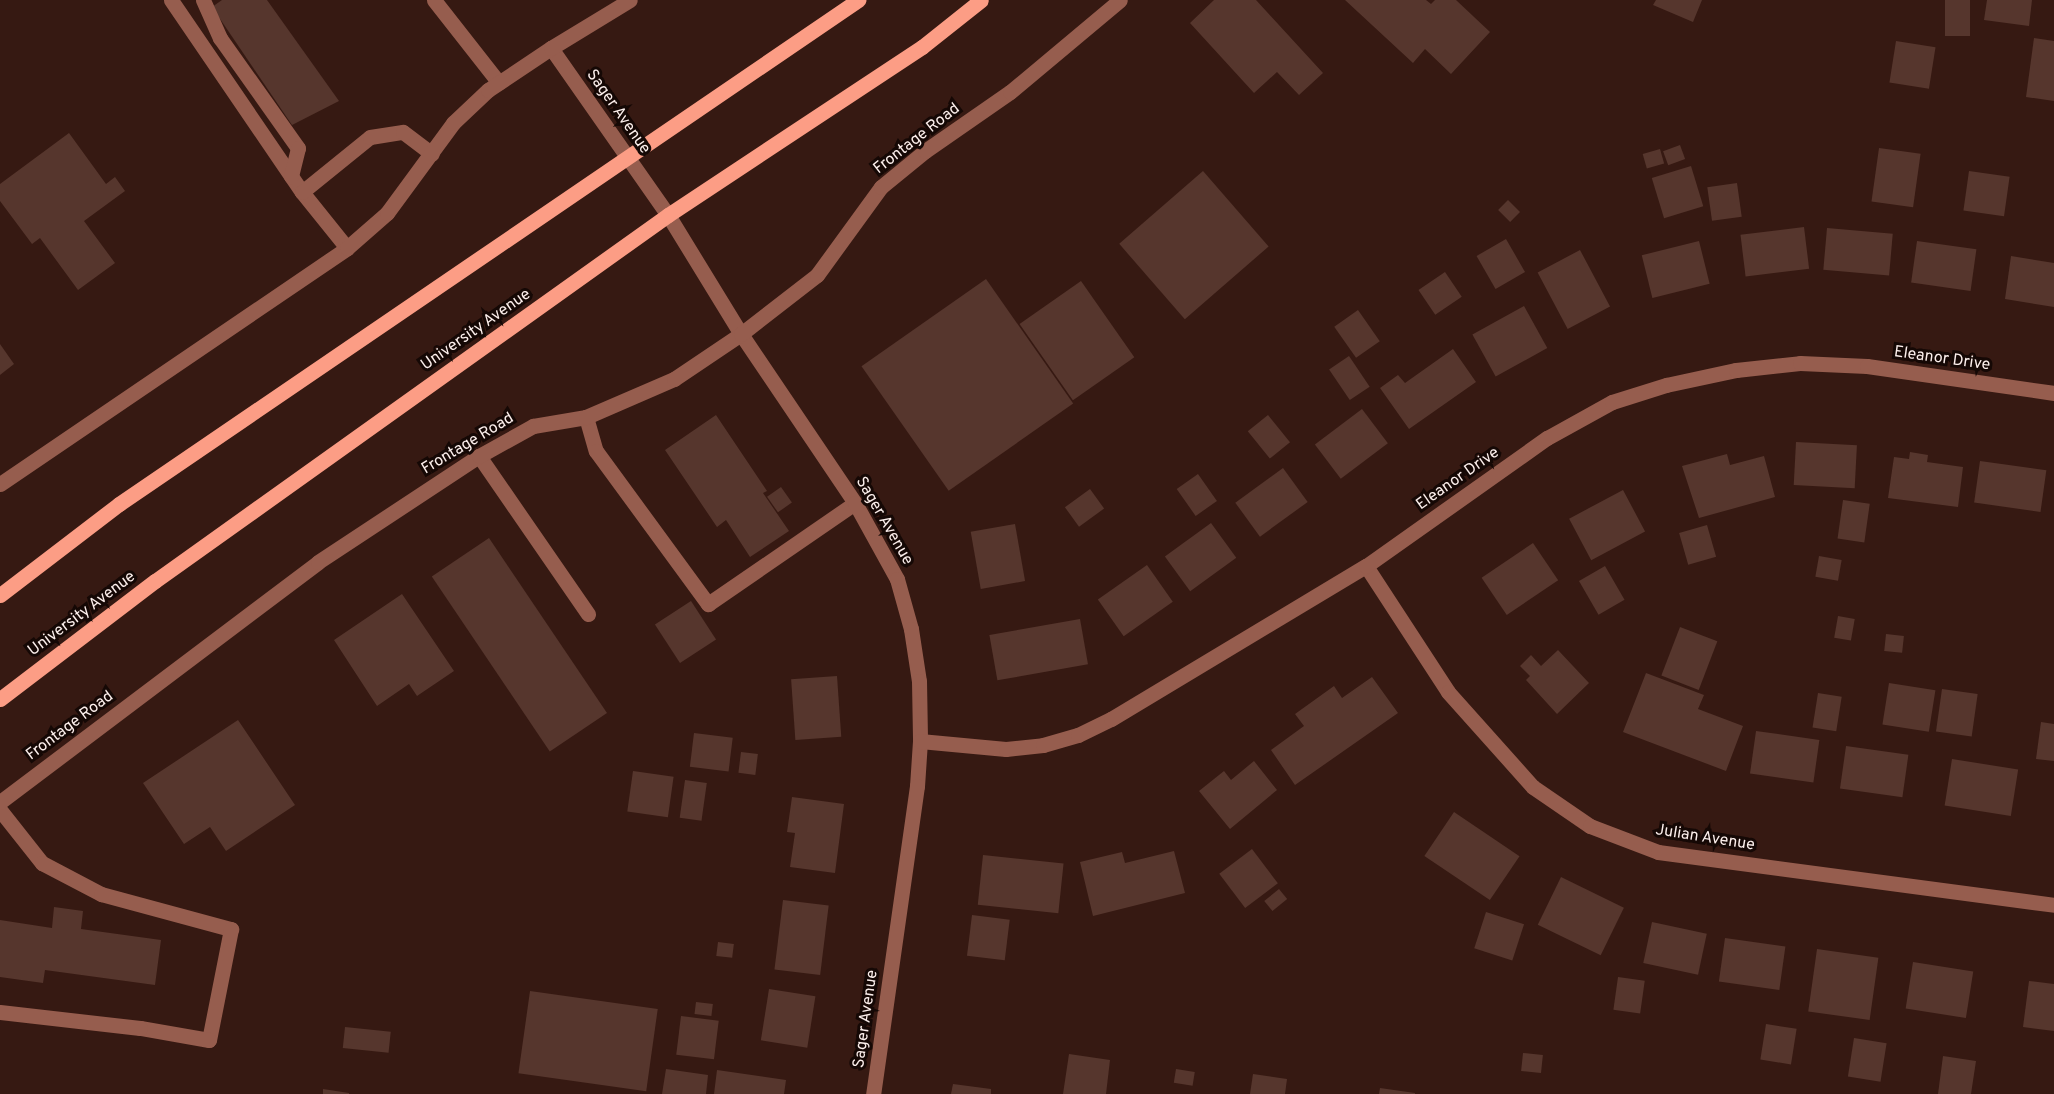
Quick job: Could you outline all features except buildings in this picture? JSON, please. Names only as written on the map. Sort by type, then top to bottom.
[{"type":"main road","points":[[0,595],[119,504],[858,0]]},
{"type":"main road","name":"University Avenue","points":[[0,699],[155,580],[668,215],[922,47],[981,0]]},
{"type":"street","points":[[171,0],[302,192],[347,248]]},
{"type":"street","points":[[203,0],[220,38],[298,148],[291,176]]},
{"type":"street","points":[[434,0],[499,83]]},
{"type":"street","points":[[0,484],[347,248],[387,213],[453,123],[499,83],[630,0]]},
{"type":"street","name":"Frontage Road","points":[[0,802],[318,562],[479,456],[533,426],[586,417],[674,379],[741,334],[817,275],[881,188],[925,151],[1010,92],[1120,0]]},
{"type":"street","name":"Sager Avenue","points":[[551,48],[668,215],[741,334],[855,503],[897,579],[911,630],[919,681],[920,741],[917,786],[873,1094]]},
{"type":"street","points":[[302,192],[370,137],[403,132],[432,154]]},
{"type":"street","name":"Eleanor Drive","points":[[920,741],[1006,749],[1042,745],[1078,735],[1111,719],[1366,566],[1546,438],[1612,402],[1666,385],[1736,370],[1800,363],[1867,366],[2054,393]]},
{"type":"street","points":[[586,417],[596,451],[708,604],[855,503]]},
{"type":"street","points":[[479,456],[588,614]]},
{"type":"street","name":"Julian Avenue","points":[[1366,566],[1448,692],[1533,787],[1590,826],[1658,852],[2054,905]]},
{"type":"street","points":[[0,810],[42,863],[101,894],[231,929],[209,1040],[140,1028],[0,1012]]}]
